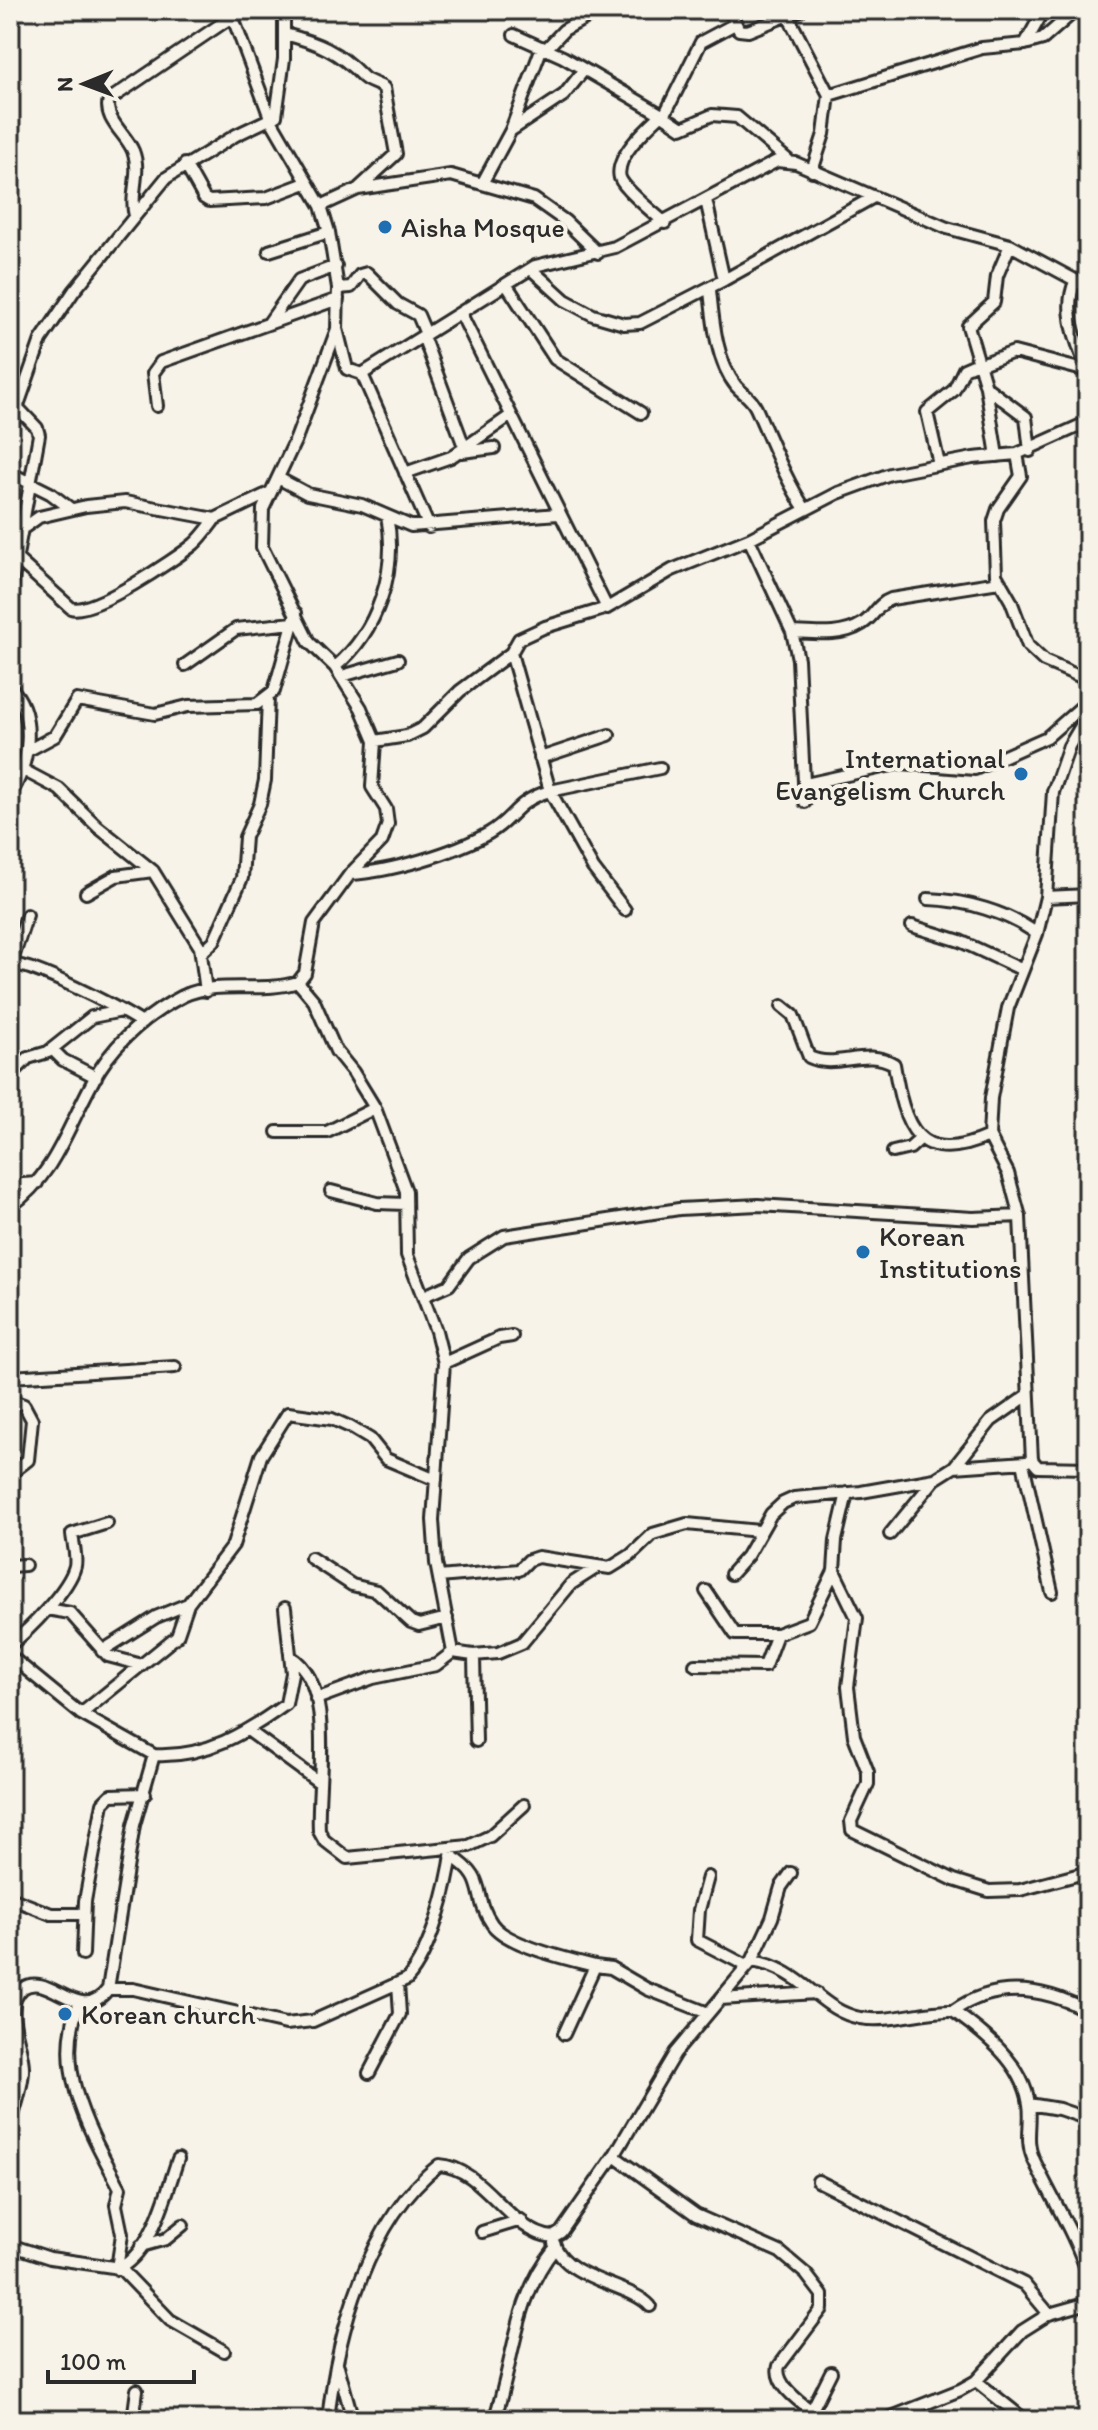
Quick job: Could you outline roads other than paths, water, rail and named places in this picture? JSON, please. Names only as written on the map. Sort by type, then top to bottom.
[{"type":"street","points":[[10,34],[12,10]]},
{"type":"street","points":[[10,428],[41,340],[74,291],[166,178],[185,164],[271,120],[277,113],[285,34],[284,10]]},
{"type":"street","points":[[483,182],[511,130],[544,48],[564,30],[600,10]]},
{"type":"street","points":[[729,10],[733,25],[739,30],[748,31],[801,10]]},
{"type":"street","points":[[1025,44],[1044,10]]},
{"type":"street","points":[[829,95],[982,48],[1043,39],[1076,10]]},
{"type":"street","points":[[135,216],[133,203],[137,162],[133,149],[109,114],[109,100],[232,13],[271,120],[321,206],[336,266],[337,329],[347,369],[362,374],[429,527]]},
{"type":"street","points":[[788,16],[829,95],[824,134],[812,171]]},
{"type":"street","points":[[665,223],[622,181],[620,172],[625,158],[662,115],[701,42],[733,25]]},
{"type":"street","points":[[285,34],[330,48],[344,57],[363,78],[384,88],[397,150],[358,189]]},
{"type":"street","points":[[514,35],[584,70],[682,128],[712,115],[737,117],[788,160],[947,228],[1010,245],[1088,287]]},
{"type":"street","points":[[511,130],[569,91],[584,70]]},
{"type":"street","points":[[362,374],[531,269],[552,260],[598,253],[665,223],[768,164],[788,160]]},
{"type":"street","points":[[185,164],[204,198],[209,201],[266,198],[306,183]]},
{"type":"street","points":[[321,206],[358,189],[440,175],[483,182],[534,199],[565,221],[598,253]]},
{"type":"street","points":[[531,269],[565,300],[593,315],[624,324],[640,323],[710,290],[872,198]]},
{"type":"street","points":[[706,200],[724,280]]},
{"type":"street","points":[[269,251],[329,232]]},
{"type":"street","points":[[997,456],[986,387],[968,326],[994,302],[997,276],[1010,245]]},
{"type":"street","points":[[267,325],[299,280],[336,266]]},
{"type":"street","points":[[157,406],[153,373],[161,362],[267,325],[351,287],[360,275],[367,273],[398,304],[418,315],[462,450]]},
{"type":"street","points":[[1075,282],[1069,300],[1071,321],[1088,372]]},
{"type":"street","points":[[506,284],[555,359],[641,413]]},
{"type":"street","points":[[710,290],[713,324],[726,367],[736,385],[751,398],[776,457],[805,509]]},
{"type":"street","points":[[461,314],[607,608]]},
{"type":"street","points":[[10,1207],[37,1183],[60,1153],[96,1077],[111,1053],[142,1023],[184,995],[240,985],[268,987],[298,982],[305,973],[314,923],[350,874],[382,841],[388,824],[386,809],[372,787],[375,741],[361,708],[338,672],[309,642],[294,618],[262,547],[260,528],[271,492],[337,329]]},
{"type":"street","points":[[939,464],[927,412],[954,390],[964,369],[1014,352],[1088,372]]},
{"type":"street","points":[[986,387],[1026,417],[1030,451]]},
{"type":"street","points":[[10,594],[25,527],[28,481],[39,435],[37,428],[18,408]]},
{"type":"street","points":[[405,473],[462,450],[510,416]]},
{"type":"street","points":[[375,741],[407,736],[423,728],[460,691],[511,653],[519,639],[545,627],[607,608],[672,570],[749,539],[805,509],[875,479],[939,464],[1030,451],[1088,422]]},
{"type":"street","points":[[462,450],[494,448]]},
{"type":"street","points":[[1017,454],[1021,476],[994,521],[999,582],[1011,601],[1028,646],[1044,661],[1088,680]]},
{"type":"street","points":[[10,473],[71,509]]},
{"type":"street","points":[[278,478],[308,494],[362,505],[404,525],[429,527],[558,514]]},
{"type":"street","points":[[18,560],[71,608],[80,610],[127,588],[183,551],[215,519],[271,492]]},
{"type":"street","points":[[25,527],[39,517],[71,509],[136,502],[215,519]]},
{"type":"street","points":[[338,672],[388,582],[391,558],[387,516]]},
{"type":"street","points":[[749,539],[792,632],[799,671],[805,802]]},
{"type":"street","points":[[792,632],[847,630],[864,624],[881,602],[999,582]]},
{"type":"street","points":[[185,665],[236,629],[294,618]]},
{"type":"street","points":[[201,953],[214,941],[242,878],[245,837],[260,804],[265,780],[268,697],[277,683],[294,618]]},
{"type":"street","points":[[511,653],[550,791],[593,868],[625,910]]},
{"type":"street","points":[[338,672],[398,660]]},
{"type":"street","points":[[10,687],[21,700],[27,751],[25,771],[15,780],[10,795]]},
{"type":"street","points":[[27,751],[55,736],[77,700],[155,714],[188,706],[246,706],[268,697]]},
{"type":"street","points":[[806,784],[901,763],[975,769],[1047,737],[1088,701]]},
{"type":"street","points":[[1052,1592],[1028,1462],[1020,1216],[1008,1173],[989,1136],[991,1098],[1003,1033],[1013,992],[1037,934],[1046,897],[1053,792],[1069,746],[1088,714]]},
{"type":"street","points":[[540,758],[609,735]]},
{"type":"street","points":[[350,874],[427,858],[488,833],[520,804],[550,791],[660,768]]},
{"type":"street","points":[[25,771],[59,789],[98,827],[153,871],[201,953],[206,991]]},
{"type":"street","points":[[86,893],[116,876],[153,871]]},
{"type":"street","points":[[1046,897],[1088,895]]},
{"type":"street","points":[[928,899],[967,903],[1023,923],[1037,934]]},
{"type":"street","points":[[27,915],[11,964],[26,966],[125,1011],[142,1023]]},
{"type":"street","points":[[912,926],[960,941],[1023,970]]},
{"type":"street","points":[[298,982],[314,1001],[336,1051],[375,1108],[406,1191],[404,1241],[444,1363],[434,1541],[453,1652]]},
{"type":"street","points":[[782,1006],[793,1015],[809,1057],[821,1063],[874,1056],[894,1064],[902,1112],[920,1139],[938,1148],[951,1148],[989,1136]]},
{"type":"street","points":[[10,1076],[28,1058],[52,1049],[92,1017],[125,1011]]},
{"type":"street","points":[[52,1049],[63,1060],[96,1077]]},
{"type":"street","points":[[277,1132],[327,1132],[375,1108]]},
{"type":"street","points":[[893,1152],[910,1148],[920,1139]]},
{"type":"street","points":[[10,1185],[37,1183]]},
{"type":"street","points":[[331,1191],[377,1203],[406,1204]]},
{"type":"street","points":[[424,1296],[449,1285],[469,1258],[504,1236],[679,1209],[758,1205],[973,1218],[1020,1216]]},
{"type":"street","points":[[444,1363],[499,1338],[512,1336]]},
{"type":"street","points":[[10,1377],[175,1367]]},
{"type":"street","points":[[890,1534],[935,1479],[954,1467],[991,1421],[1028,1395]]},
{"type":"street","points":[[10,1400],[24,1405],[32,1420],[28,1460],[10,1474]]},
{"type":"street","points":[[81,1714],[171,1644],[188,1604],[233,1545],[261,1456],[288,1413],[332,1419],[350,1427],[370,1439],[386,1459],[436,1480]]},
{"type":"street","points":[[954,1467],[1028,1462],[1038,1467],[1088,1468]]},
{"type":"street","points":[[731,1574],[747,1556],[771,1514],[794,1498],[935,1479]]},
{"type":"street","points":[[706,1591],[735,1634],[777,1634],[809,1622],[834,1571],[836,1540],[847,1493]]},
{"type":"street","points":[[10,1645],[47,1609],[75,1565],[72,1534],[107,1523]]},
{"type":"street","points":[[439,1577],[519,1570],[529,1560],[538,1557],[610,1568],[631,1555],[653,1534],[687,1524],[759,1531]]},
{"type":"street","points":[[311,1558],[352,1585],[377,1591],[411,1622],[419,1625],[447,1618]]},
{"type":"street","points":[[10,1566],[25,1565]]},
{"type":"street","points":[[316,1699],[373,1678],[436,1665],[453,1652],[473,1655],[498,1653],[522,1643],[571,1584],[596,1568]]},
{"type":"street","points":[[834,1571],[857,1618],[848,1687],[854,1736],[868,1772],[868,1784],[851,1821],[852,1830],[954,1880],[989,1891],[1020,1890],[1088,1872]]},
{"type":"street","points":[[102,1651],[156,1617],[188,1604]]},
{"type":"street","points":[[10,1656],[24,1664],[81,1714],[154,1755],[170,1756],[212,1748],[249,1731],[286,1704],[291,1689],[291,1657],[285,1608]]},
{"type":"street","points":[[47,1609],[70,1613],[102,1651],[122,1663],[142,1665]]},
{"type":"street","points":[[695,1665],[765,1666],[777,1634]]},
{"type":"street","points":[[473,1655],[476,1741]]},
{"type":"street","points":[[291,1657],[311,1675],[316,1699],[320,1730],[319,1831],[347,1858],[452,1852],[479,1842],[524,1805]]},
{"type":"street","points":[[249,1731],[320,1783]]},
{"type":"street","points":[[10,1987],[47,1987],[80,2002],[97,2000],[108,1989],[134,1825],[154,1755]]},
{"type":"street","points":[[83,1954],[83,1914],[103,1803],[111,1795],[145,1794]]},
{"type":"street","points":[[452,1852],[477,1878],[488,1917],[504,1936],[595,1966],[611,1968],[647,1989],[708,2013]]},
{"type":"street","points":[[108,1989],[133,1989],[286,2024],[313,2021],[407,1979],[422,1956],[452,1852]]},
{"type":"street","points":[[494,2420],[513,2360],[514,2331],[523,2303],[554,2243],[614,2156],[662,2071],[750,1964],[772,1918],[781,1887],[791,1873]]},
{"type":"street","points":[[708,1877],[699,1910],[697,1940],[750,1964],[781,1968],[831,2006],[859,2018],[953,2011],[985,1993],[1027,1989],[1063,1999],[1088,2011]]},
{"type":"street","points":[[10,1898],[51,1914],[83,1914]]},
{"type":"street","points":[[564,2034],[595,1966]]},
{"type":"street","points":[[369,2073],[400,2014],[398,1983]]},
{"type":"street","points":[[10,2125],[23,2073],[12,2027],[14,2005],[24,1988]]},
{"type":"street","points":[[720,1999],[816,1993]]},
{"type":"street","points":[[80,2002],[70,2032],[69,2074],[102,2159],[120,2188],[116,2205],[122,2234],[118,2268]]},
{"type":"street","points":[[953,2011],[1006,2056],[1029,2104],[1032,2157],[1074,2237],[1088,2275]]},
{"type":"street","points":[[1029,2104],[1059,2109],[1088,2119]]},
{"type":"street","points":[[614,2156],[696,2215],[780,2252],[806,2274],[822,2295],[822,2309],[779,2366],[777,2375],[781,2384],[823,2420]]},
{"type":"street","points":[[118,2268],[132,2260],[141,2246],[178,2159]]},
{"type":"street","points":[[328,2420],[338,2364],[373,2247],[402,2201],[439,2165],[460,2172],[554,2243],[597,2280],[636,2295],[650,2306]]},
{"type":"street","points":[[818,2181],[1024,2284],[1049,2314]]},
{"type":"street","points":[[482,2232],[521,2220]]},
{"type":"street","points":[[141,2246],[166,2239],[183,2225]]},
{"type":"street","points":[[10,2245],[50,2258],[118,2268],[170,2320],[224,2351]]},
{"type":"street","points":[[884,2420],[976,2381],[1022,2331],[1049,2314],[1088,2303]]},
{"type":"street","points":[[338,2364],[353,2420]]},
{"type":"street","points":[[812,2410],[831,2372]]},
{"type":"street","points":[[976,2381],[1025,2420]]},
{"type":"street","points":[[133,2420],[137,2390]]},
{"type":"place","name":"Aisha Mosque","points":[[385,227]]},
{"type":"place","name":"International Evangelism Church","points":[[1021,774]]},
{"type":"place","name":"Korean Institutions","points":[[863,1252]]},
{"type":"place","name":"Korean church","points":[[65,2014]]}]
